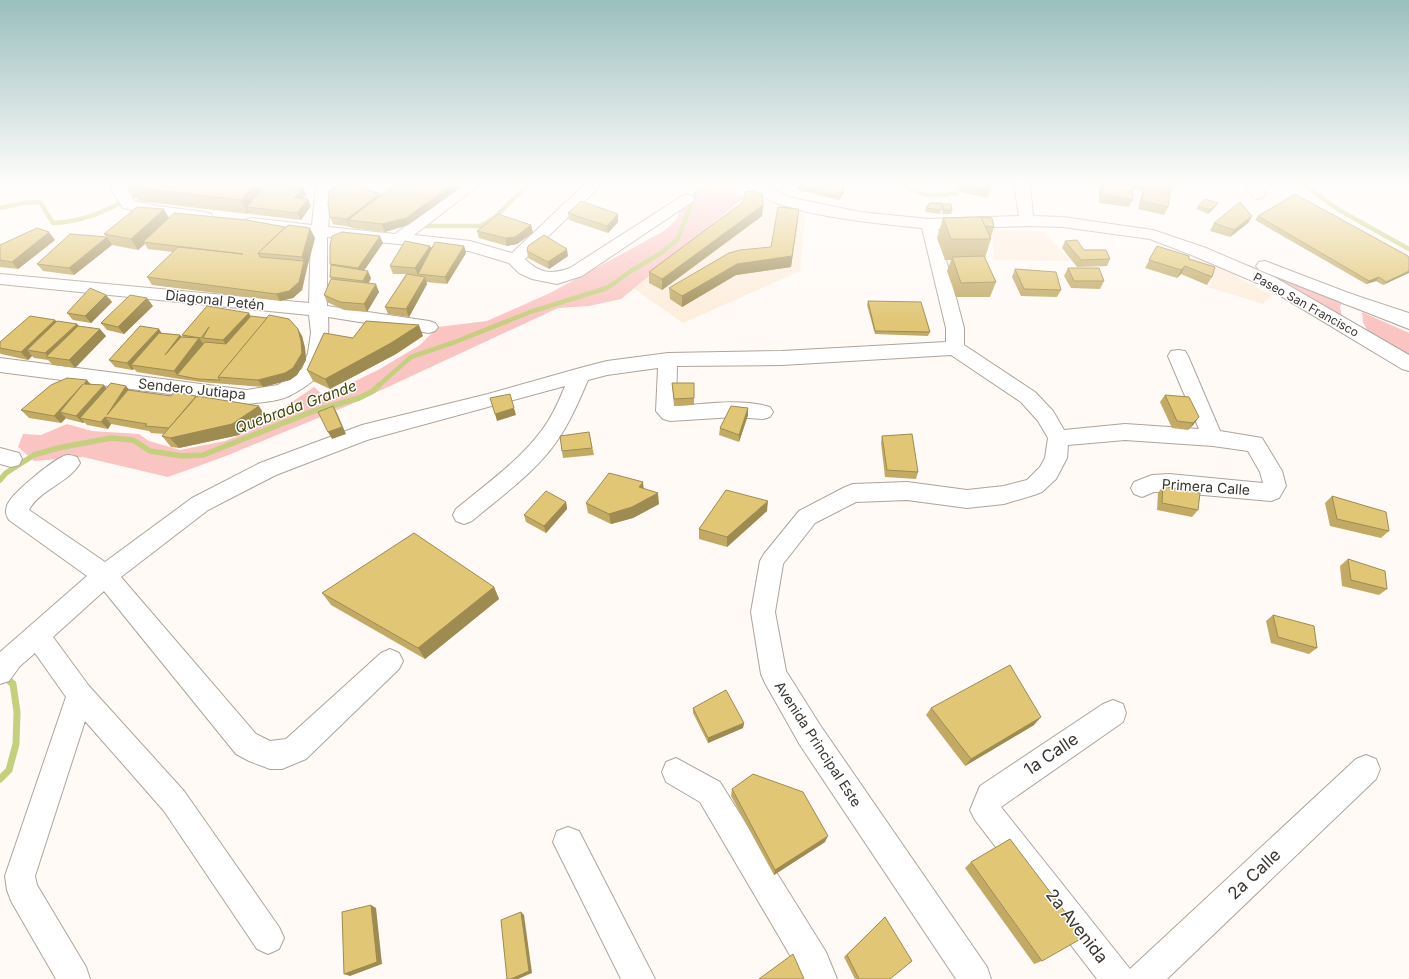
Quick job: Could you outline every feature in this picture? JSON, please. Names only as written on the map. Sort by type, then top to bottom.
[{"type":"main road","points":[[320,231],[470,246],[515,259],[524,269],[538,275],[557,279],[576,272],[639,231]]},
{"type":"main road","name":"Sendero Jutiapa","points":[[0,365],[247,397],[283,391],[310,373],[317,353],[320,333],[318,310],[320,231]]},
{"type":"main road","points":[[400,238],[410,231]]},
{"type":"main road","points":[[515,259],[545,231]]},
{"type":"main road","points":[[931,231],[955,328],[955,348]]},
{"type":"main road","name":"Paseo San Francisco","points":[[1125,231],[1153,235],[1200,252],[1270,282],[1409,364]]},
{"type":"main road","name":"Paseo San Francisco","points":[[1156,231],[1229,253],[1409,323]]},
{"type":"main road","name":"Diagonal Petén","points":[[0,278],[318,310],[429,327]]},
{"type":"main road","points":[[1352,330],[1349,317],[1348,299],[1409,319]]},
{"type":"main road","points":[[6,665],[37,635],[105,575],[200,504],[268,469],[362,433],[580,375],[607,368],[668,360],[782,358],[955,348],[1028,397],[1046,416],[1058,438],[1126,432],[1213,438],[1178,356]]},
{"type":"main road","points":[[668,360],[666,411],[670,414],[734,410],[763,412]]},
{"type":"main road","points":[[464,515],[527,461],[544,442],[561,418],[580,375]]},
{"type":"main road","name":"Avenida Principal Este","points":[[975,979],[810,735],[774,674],[764,612],[772,561],[807,517],[853,493],[907,491],[967,499],[1004,495],[1034,486],[1048,473],[1056,458],[1058,438]]},
{"type":"main road","name":"Primera Calle","points":[[1142,488],[1152,484],[1169,482],[1271,492],[1275,486],[1271,470],[1255,444],[1213,438]]},
{"type":"main road","points":[[69,464],[41,484],[18,505],[17,514],[105,575],[246,744],[269,755],[282,755],[296,748],[390,661]]},
{"type":"main road","points":[[37,635],[80,695],[174,801],[268,938]]},
{"type":"main road","points":[[74,979],[22,890],[20,876],[80,695]]},
{"type":"main road","name":"1a Calle","points":[[990,796],[1112,712]]},
{"type":"main road","name":"2a Calle","points":[[1142,979],[1366,769]]},
{"type":"main road","points":[[676,772],[710,792],[814,964],[821,979]]},
{"type":"main road","name":"2a Avenida","points":[[990,796],[985,810],[1118,979]]},
{"type":"main road","points":[[568,842],[639,979]]},
{"type":"shaded area","points":[[664,231],[704,231],[621,299],[589,306],[558,308],[347,406],[226,456],[168,477],[83,457],[34,461],[18,447],[23,434],[41,435],[67,424],[92,431],[139,434],[149,441],[180,450],[225,441],[248,432],[314,387],[324,396],[378,370],[420,345],[438,327],[487,321],[550,293]]},
{"type":"shaded area","points":[[706,231],[804,231],[800,271],[683,323],[630,286]]},
{"type":"shaded area","points":[[992,231],[1022,231],[1045,232],[1070,261],[994,260]]},
{"type":"shaded area","points":[[1198,256],[1272,295],[1263,304],[1208,287],[1214,276],[1202,269],[1185,265]]},
{"type":"shaded area","points":[[1244,263],[1342,302],[1340,307],[1342,318]]},
{"type":"shaded area","points":[[1362,312],[1409,333],[1409,356],[1367,330],[1363,322]]},
{"type":"building","points":[[31,231],[49,232],[12,262],[0,260],[0,245]]},
{"type":"building","points":[[108,231],[140,231],[131,239],[104,234]]},
{"type":"building","points":[[155,231],[281,231],[258,253],[260,257],[304,261],[299,282],[289,291],[276,294],[147,277],[178,247],[243,254],[143,242]]},
{"type":"building","points":[[282,231],[309,231],[302,257],[258,253]]},
{"type":"building","points":[[477,231],[523,231],[515,237],[505,238]]},
{"type":"building","points":[[704,231],[728,231],[662,279],[649,272]]},
{"type":"building","points":[[774,231],[796,231],[792,256],[737,264],[682,296],[669,288],[729,253],[740,250],[771,247]]},
{"type":"building","points":[[948,231],[987,231],[991,239],[951,239]]},
{"type":"building","points":[[1283,231],[1362,231],[1408,256],[1409,271],[1386,282],[1379,277],[1369,281]]},
{"type":"building","points":[[342,232],[380,236],[358,268],[330,264],[330,246],[332,236]]},
{"type":"building","points":[[70,234],[107,237],[69,268],[37,264]]},
{"type":"building","points":[[544,235],[567,249],[548,262],[527,251],[528,246]]},
{"type":"building","points":[[1077,240],[1084,250],[1106,250],[1110,259],[1081,260],[1065,241]]},
{"type":"building","points":[[405,241],[430,246],[415,268],[390,266]]},
{"type":"building","points":[[435,242],[464,246],[445,277],[418,274]]},
{"type":"building","points":[[1157,246],[1189,256],[1189,259],[1215,267],[1212,277],[1185,266],[1181,270],[1149,260]]},
{"type":"building","points":[[984,256],[996,282],[961,283],[952,257]]},
{"type":"building","points":[[331,265],[368,271],[363,281],[330,277]]},
{"type":"building","points":[[1068,268],[1099,268],[1104,281],[1074,281]]},
{"type":"building","points":[[1015,269],[1056,272],[1061,290],[1024,289]]},
{"type":"building","points":[[407,274],[425,277],[406,309],[385,307]]},
{"type":"building","points":[[331,279],[376,284],[364,304],[340,302],[324,295]]},
{"type":"building","points":[[90,288],[106,295],[85,316],[67,313]]},
{"type":"building","points":[[130,295],[147,298],[118,327],[101,323]]},
{"type":"building","points":[[868,301],[921,302],[930,332],[875,331]]},
{"type":"building","points":[[207,306],[249,313],[223,340],[203,338],[209,327],[201,338],[182,335]]},
{"type":"building","points":[[269,315],[289,319],[298,329],[302,353],[293,368],[285,373],[258,380],[218,377]]},
{"type":"building","points":[[30,316],[55,320],[21,352],[0,348],[0,342]]},
{"type":"building","points":[[251,316],[267,318],[218,377],[220,380],[198,379],[177,375],[205,342],[226,344]]},
{"type":"building","points":[[57,321],[77,324],[45,353],[27,350]]},
{"type":"building","points":[[366,321],[419,325],[391,343],[325,379],[307,370],[324,333],[353,338]]},
{"type":"building","points":[[78,326],[100,329],[69,360],[46,357]]},
{"type":"building","points":[[140,326],[159,329],[127,363],[109,360]]},
{"type":"building","points":[[159,333],[180,335],[165,355],[181,337],[199,338],[174,371],[131,365]]},
{"type":"building","points":[[67,378],[87,380],[84,384],[104,385],[76,416],[60,412],[83,384],[54,416],[21,410],[51,385]]},
{"type":"building","points":[[111,383],[126,386],[107,415],[128,390],[171,396],[174,392],[196,396],[169,428],[145,426],[147,424],[105,417],[101,422],[80,418]]},
{"type":"building","points":[[672,383],[694,383],[694,398],[674,399]]},
{"type":"building","points":[[510,394],[514,408],[495,414],[490,398]]},
{"type":"building","points":[[1165,395],[1189,397],[1199,417],[1193,423],[1177,421]]},
{"type":"building","points":[[197,396],[259,406],[232,424],[170,438],[162,436]]},
{"type":"building","points":[[333,406],[342,427],[328,432],[318,412]]},
{"type":"building","points":[[731,406],[748,408],[739,435],[720,428]]},
{"type":"building","points":[[589,432],[592,448],[562,451],[560,436]]},
{"type":"building","points":[[912,434],[918,472],[887,470],[882,436]]},
{"type":"building","points":[[609,473],[643,482],[639,487],[658,493],[632,507],[609,514],[586,503]]},
{"type":"building","points":[[1163,486],[1200,493],[1198,510],[1162,503]]},
{"type":"building","points":[[726,490],[768,501],[727,537],[699,529]]},
{"type":"building","points":[[546,491],[566,502],[544,526],[524,515]]},
{"type":"building","points":[[1332,496],[1386,512],[1389,531],[1337,519]]},
{"type":"building","points":[[414,533],[494,587],[418,648],[322,593]]},
{"type":"building","points":[[1348,559],[1385,571],[1387,589],[1351,580]]},
{"type":"building","points":[[1273,615],[1314,626],[1317,648],[1278,637]]},
{"type":"building","points":[[1010,665],[1041,717],[971,759],[931,708]]},
{"type":"building","points":[[726,690],[744,723],[708,738],[693,708]]},
{"type":"building","points":[[753,774],[803,792],[828,836],[775,870],[732,789]]},
{"type":"building","points":[[1010,839],[1084,937],[1042,961],[971,862]]},
{"type":"building","points":[[371,905],[377,962],[344,974],[342,912]]},
{"type":"building","points":[[521,912],[529,971],[511,979],[507,979],[501,920]]},
{"type":"building","points":[[885,917],[912,961],[890,979],[859,979],[847,955]]},
{"type":"building","points":[[793,954],[804,979],[759,979]]},
{"type":"waterway","name":"Quebrada Grande","points":[[378,386],[411,357],[455,342],[530,312],[607,288],[631,271],[661,253],[677,240],[681,231]]},
{"type":"waterway","points":[[1376,231],[1409,249]]},
{"type":"waterway","name":"Quebrada Grande","points":[[0,480],[6,473],[34,455],[58,448],[111,438],[133,440],[150,451],[182,456],[203,455],[314,411],[359,398],[373,391],[378,386]]},
{"type":"waterway","name":"Quebrada Grande","points":[[0,673],[13,684],[17,712],[16,744],[9,770],[0,779]]}]
